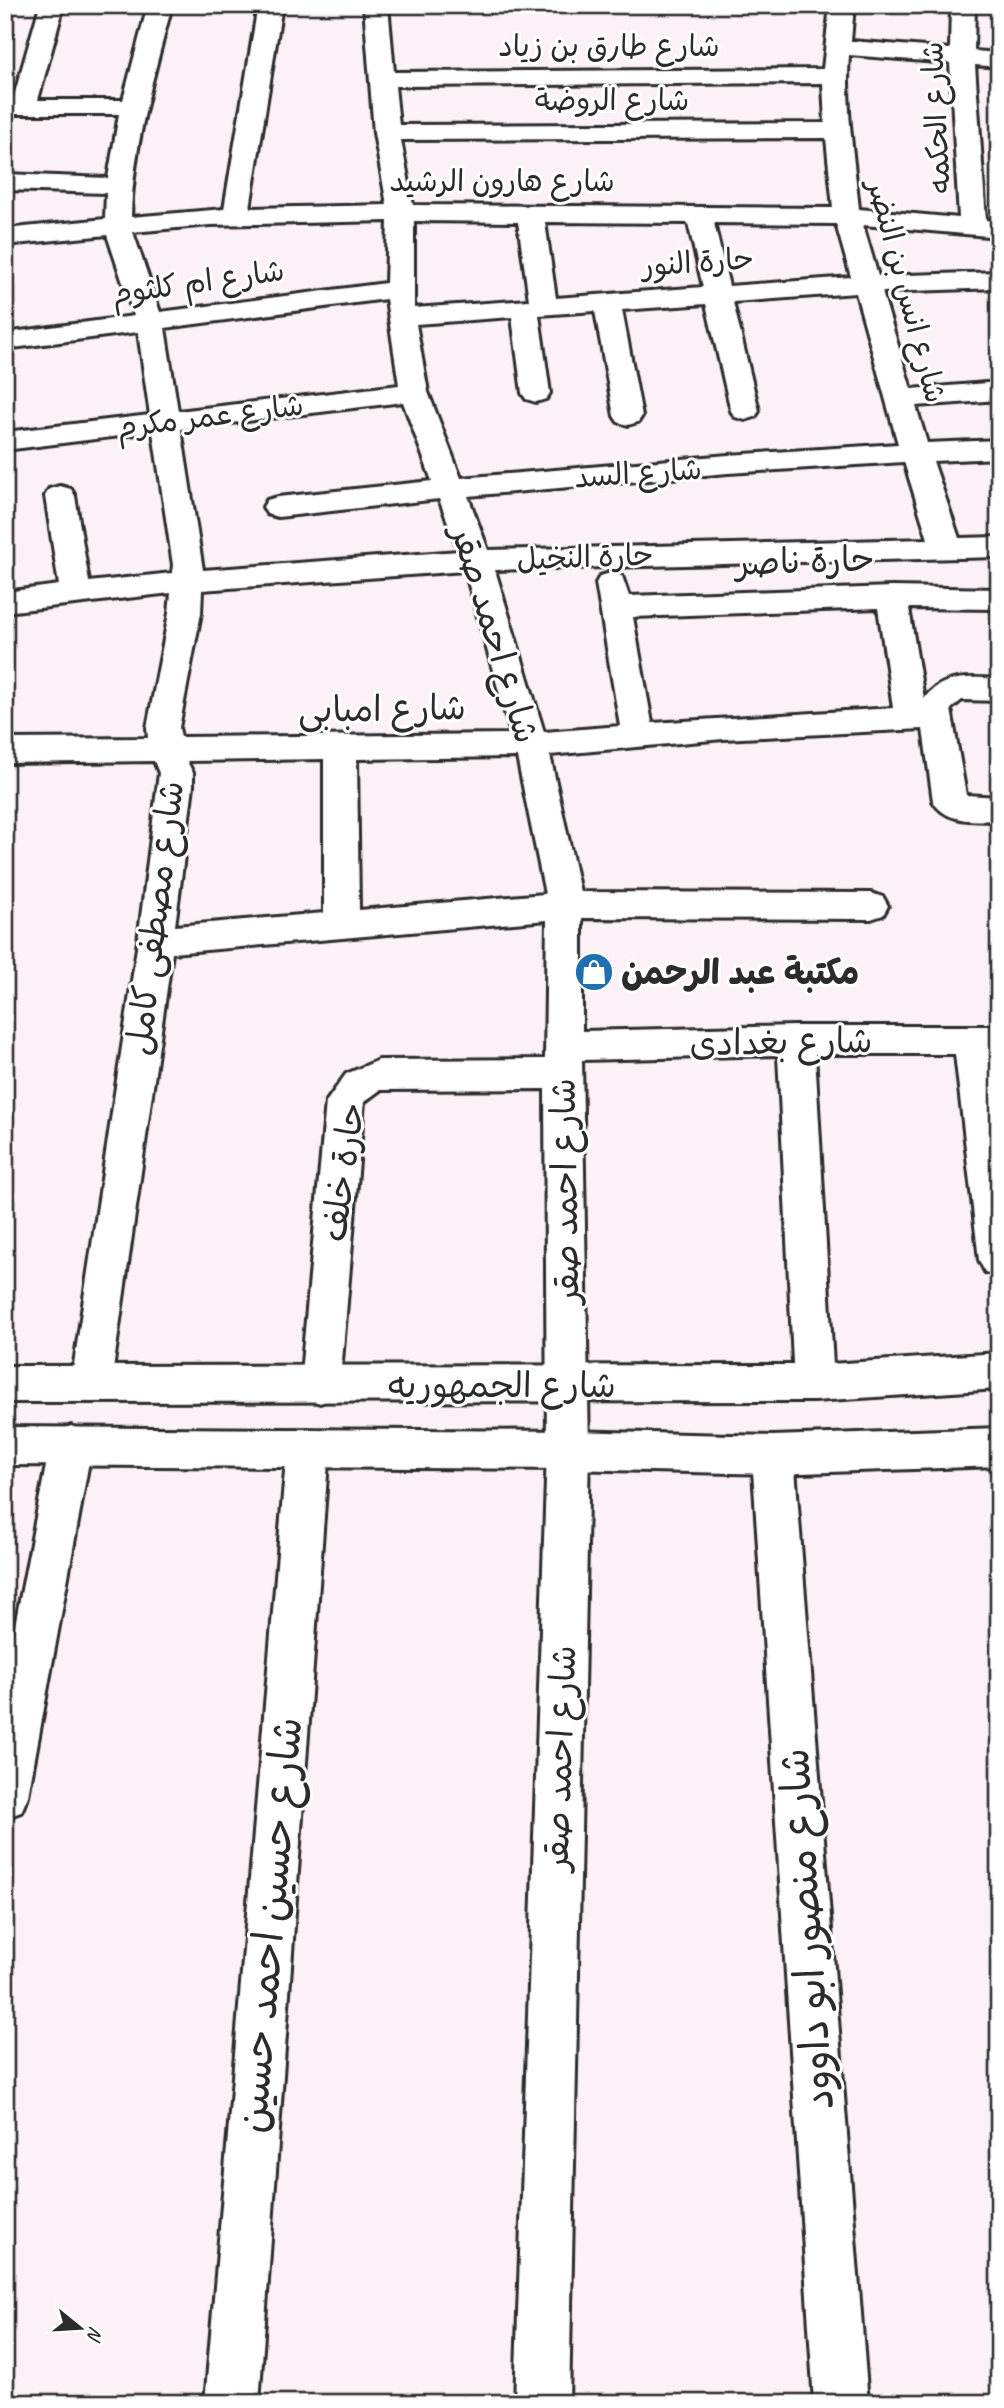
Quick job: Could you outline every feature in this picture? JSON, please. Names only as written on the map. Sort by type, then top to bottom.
[{"type":"street","points":[[52,5],[14,107],[133,107]]},
{"type":"street","name":"شارع مصطفى كامل","points":[[91,1384],[176,786],[176,773],[166,751],[163,728],[185,613],[188,581],[167,421],[150,322],[125,256],[118,225],[119,186],[133,107],[160,5]]},
{"type":"street","points":[[236,216],[270,5]]},
{"type":"street","name":"شارع احمد صقر","points":[[376,5],[387,133],[401,213],[400,303],[414,392],[477,560],[531,745],[565,905],[563,1060],[568,1450],[542,2403]]},
{"type":"street","name":"شارع انس بن النضر","points":[[842,5],[835,76],[847,216],[915,452],[946,546]]},
{"type":"street","name":"شارع الحكمه","points":[[963,5],[962,57],[986,228]]},
{"type":"street","points":[[839,47],[999,60]]},
{"type":"street","name":"شارع طارق بن زياد","points":[[383,79],[835,76]]},
{"type":"street","name":"شارع الروضة","points":[[387,133],[838,130]]},
{"type":"street","points":[[5,182],[119,186]]},
{"type":"street","name":"شارع هارون الرشيد","points":[[5,237],[236,216],[401,213],[847,216],[986,228]]},
{"type":"street","points":[[530,213],[536,393]]},
{"type":"street","points":[[699,214],[745,411]]},
{"type":"street","name":"حارة النور","points":[[400,303],[534,307],[866,284],[999,280]]},
{"type":"street","points":[[607,302],[628,416]]},
{"type":"street","name":"شارع ام كلثوم","points":[[5,341],[150,322],[400,303]]},
{"type":"street","points":[[901,398],[999,390]]},
{"type":"street","name":"شارع عمر مكرم","points":[[5,441],[414,392]]},
{"type":"street","name":"شارع السد","points":[[278,507],[449,487],[915,452],[999,449]]},
{"type":"street","points":[[60,496],[76,594]]},
{"type":"street","name":"حارة النخيل","points":[[5,602],[188,581],[477,560],[946,546],[999,547]]},
{"type":"street","points":[[606,557],[638,736]]},
{"type":"street","points":[[892,597],[950,801],[959,807],[999,809]]},
{"type":"street","name":"حارة ناصر","points":[[615,607],[892,597],[999,599]]},
{"type":"street","points":[[924,714],[948,692],[958,689],[999,690]]},
{"type":"street","name":"شارع امبابى","points":[[5,751],[531,745],[924,714]]},
{"type":"street","points":[[340,748],[342,925]]},
{"type":"street","points":[[156,941],[565,905],[871,906]]},
{"type":"street","points":[[796,1040],[814,1383]]},
{"type":"street","name":"شارع بغدادى","points":[[563,1060],[796,1040],[986,1040]]},
{"type":"street","points":[[986,1040],[999,1260]]},
{"type":"street","name":"حارة خلف","points":[[320,1385],[345,1102],[351,1089],[363,1079],[379,1075],[563,1060]]},
{"type":"street","name":"شارع الجمهوريه","points":[[5,1384],[814,1383],[999,1371]]},
{"type":"street","points":[[5,1796],[71,1445]]},
{"type":"street","name":"شارع الجمهوريه","points":[[5,1446],[568,1450],[773,1455],[999,1447]]},
{"type":"street","name":"شارع حسين احمد حسين","points":[[232,2403],[308,1448]]},
{"type":"street","name":"شارع منصور ابو داوود","points":[[773,1455],[841,2403]]},
{"type":"place","name":"مكتبة عبد الرحمن","points":[[594,972]]}]
